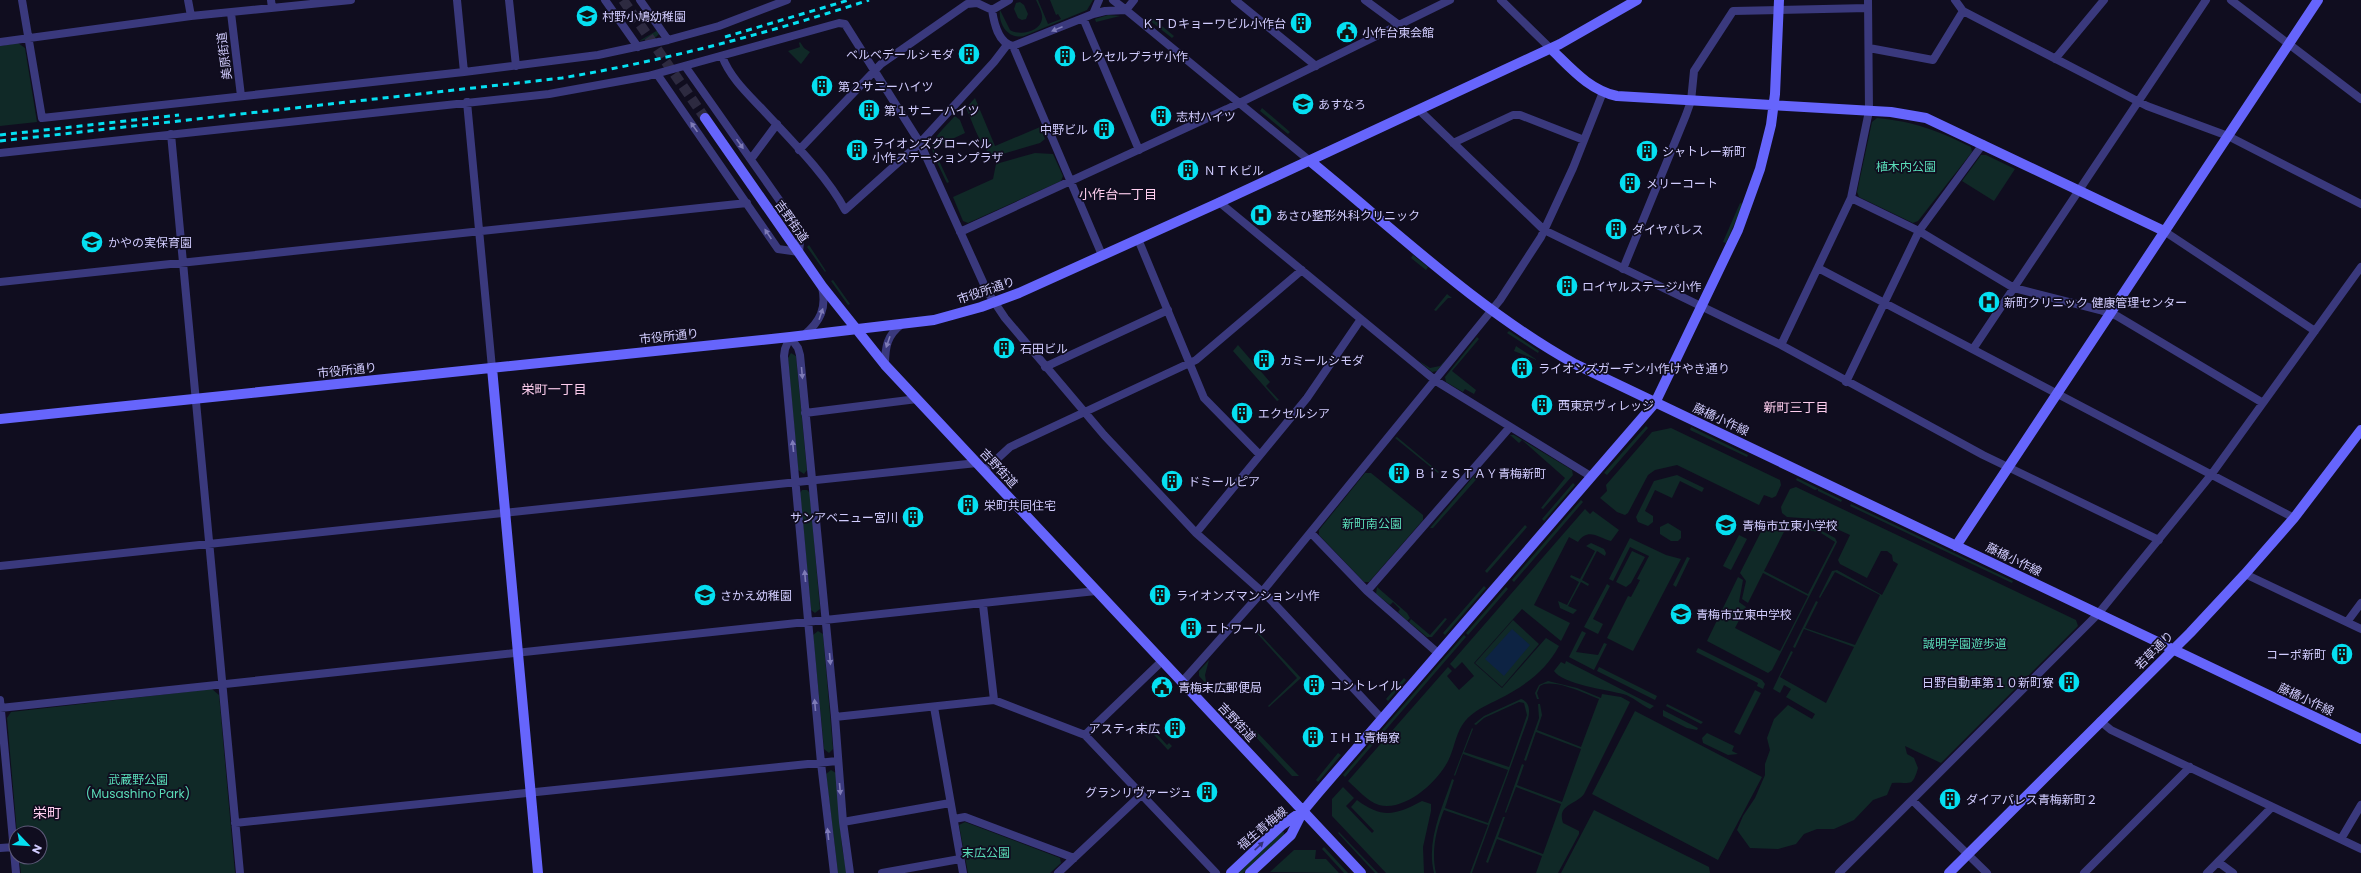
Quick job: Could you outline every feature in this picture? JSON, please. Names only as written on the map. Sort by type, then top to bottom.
[{"type":"street","points":[[22,0],[42,118],[464,72],[598,55],[668,40],[719,26],[787,0]]},
{"type":"street","points":[[188,0],[191,16]]},
{"type":"street","points":[[0,42],[191,16],[231,13],[272,4],[351,0]]},
{"type":"street","points":[[457,0],[464,72]]},
{"type":"street","points":[[509,0],[516,66]]},
{"type":"street","points":[[605,0],[638,47]]},
{"type":"street","points":[[640,0],[668,40]]},
{"type":"street","points":[[992,10],[1009,0]]},
{"type":"street","points":[[1093,14],[1098,0]]},
{"type":"street","points":[[1113,0],[1310,161]]},
{"type":"street","points":[[722,56],[729,72],[834,191],[845,210],[920,143],[1010,45],[1093,14],[1105,11],[1126,10],[1134,0]]},
{"type":"street","points":[[1235,0],[1316,66]]},
{"type":"street","points":[[1365,0],[1398,25]]},
{"type":"street","points":[[960,232],[1240,103],[1450,0]]},
{"type":"street","points":[[1501,0],[1586,82],[1603,92],[1624,97],[1869,111],[1905,114],[1926,118],[2080,190],[2164,232],[2315,331]]},
{"type":"street","name":"市役所通り","points":[[0,419],[790,337],[934,320],[993,303],[1102,256],[1310,161],[1551,48],[1598,24],[1637,0]]},
{"type":"street","points":[[1955,0],[1963,11],[2138,102],[2228,136],[2361,204]]},
{"type":"street","points":[[2055,59],[2104,0]]},
{"type":"street","points":[[1973,349],[2206,0]]},
{"type":"street","points":[[2231,0],[2361,99]]},
{"type":"street","points":[[1956,546],[2318,0]]},
{"type":"street","points":[[799,150],[875,70],[967,4],[977,3],[992,10],[1000,36],[1010,45],[1102,256]]},
{"type":"street","points":[[1623,269],[1691,101],[1694,71],[1733,11],[1779,5],[1868,4],[1869,111],[1851,198],[1781,345]]},
{"type":"street","points":[[1303,811],[1655,403],[1702,306],[1749,202],[1764,154],[1774,106],[1779,56],[1779,5]]},
{"type":"street","points":[[1869,48],[1933,60],[1963,11]]},
{"type":"street","name":"美原街道","points":[[231,13],[241,96]]},
{"type":"street","points":[[1083,18],[1139,150]]},
{"type":"street","points":[[0,152],[548,94],[657,74],[843,23],[848,26],[920,143],[993,303],[1084,414],[1196,533],[1262,592],[1382,719]]},
{"type":"street","points":[[657,74],[748,203],[778,249],[799,252],[801,231],[685,66]]},
{"type":"street","points":[[1182,682],[1262,592],[1492,311],[1544,230],[1584,140],[1603,92]]},
{"type":"street","points":[[467,102],[538,873]]},
{"type":"street","points":[[1419,110],[1544,230],[1781,345],[1846,382],[2007,467],[2158,540]]},
{"type":"street","points":[[1453,143],[1513,115],[1520,115],[1584,140]]},
{"type":"street","name":"吉野街道","points":[[705,118],[822,286],[855,329],[886,365],[917,400],[1361,873]]},
{"type":"street","points":[[751,159],[776,124]]},
{"type":"street","points":[[172,134],[182,262],[240,873]]},
{"type":"street","points":[[1846,382],[1919,231],[1983,144]]},
{"type":"street","name":"藤橋小作線","points":[[1310,161],[1492,311],[1561,355],[1655,403],[2361,739]]},
{"type":"street","points":[[1851,198],[1919,231],[2014,288],[2110,313],[2263,403]]},
{"type":"street","points":[[1219,202],[1436,381],[1592,477]]},
{"type":"street","points":[[0,282],[748,203]]},
{"type":"street","points":[[1138,239],[1204,398],[1260,455]]},
{"type":"street","points":[[1839,873],[2098,614],[2211,475],[2361,267]]},
{"type":"street","points":[[1818,268],[2294,518]]},
{"type":"street","points":[[984,470],[1010,447],[1190,364],[1302,270]]},
{"type":"street","points":[[804,335],[814,327],[821,316],[824,302],[822,286]]},
{"type":"street","points":[[1045,367],[1168,310]]},
{"type":"street","points":[[1196,533],[1307,398],[1361,319]]},
{"type":"street","points":[[886,365],[885,351],[888,340],[894,330],[902,324]]},
{"type":"street","points":[[790,337],[798,348],[800,355],[824,621],[827,632],[835,716],[843,822],[850,873]]},
{"type":"street","points":[[790,337],[784,356],[821,763],[834,873]]},
{"type":"street","points":[[805,413],[917,400]]},
{"type":"street","points":[[1366,591],[1510,427]]},
{"type":"street","name":"若草通り","points":[[1949,873],[2246,574],[2294,518],[2361,430]]},
{"type":"street","points":[[0,566],[977,463]]},
{"type":"street","points":[[1311,533],[1366,591],[1439,654]]},
{"type":"street","points":[[2246,574],[2361,629]]},
{"type":"street","points":[[12,825],[0,706],[222,685],[808,622],[983,605],[1096,591]]},
{"type":"street","points":[[2347,622],[2361,603]]},
{"type":"street","points":[[983,605],[994,700]]},
{"type":"street","points":[[1085,735],[1162,661]]},
{"type":"street","points":[[835,716],[994,700],[1085,735],[1216,873]]},
{"type":"street","points":[[934,706],[963,873]]},
{"type":"street","points":[[2100,721],[2111,730],[2361,849]]},
{"type":"street","points":[[235,823],[838,761]]},
{"type":"street","points":[[2084,873],[2190,767]]},
{"type":"street","points":[[1058,873],[1142,795]]},
{"type":"street","points":[[1912,800],[1987,873]]},
{"type":"street","points":[[843,822],[950,803]]},
{"type":"street","points":[[2341,839],[2361,805]]},
{"type":"street","points":[[2207,873],[2272,807]]},
{"type":"street","name":"福生青梅線","points":[[1230,873],[1282,825],[1303,811]]},
{"type":"street","name":"福生青梅線","points":[[1250,873],[1291,835],[1303,811]]},
{"type":"street","points":[[954,820],[964,817],[1074,858]]},
{"type":"street","points":[[882,873],[960,859]]},
{"type":"street","points":[[2218,862],[2233,873]]},
{"type":"green space","points":[[1036,0],[1038,0],[1048,24],[1061,19],[1058,14],[1056,15],[1050,0],[1093,0],[1087,10],[1024,36],[1013,36],[1005,30],[1001,21],[1000,10],[1010,30],[1014,32],[1029,32],[1038,27],[1042,17]]},
{"type":"green space","points":[[1020,2],[1024,5],[1028,14],[1026,19],[1022,20],[1018,18],[1014,9],[1016,3]]},
{"type":"green space","points":[[1108,15],[1120,16],[1096,22],[1095,19]]},
{"type":"green space","points":[[1151,17],[1174,36],[1172,38],[1149,20]]},
{"type":"green space","points":[[658,30],[659,34],[656,37],[639,41]]},
{"type":"green space","points":[[800,42],[804,48],[810,52],[801,64],[788,51],[800,47]]},
{"type":"green space","points":[[18,43],[25,48],[37,122],[0,126],[0,46]]},
{"type":"green space","points":[[975,98],[995,146],[1040,127],[1045,139],[1040,143],[992,157],[979,139],[966,108]]},
{"type":"green space","points":[[1262,108],[1290,132],[1288,134],[1260,111]]},
{"type":"green space","points":[[955,116],[960,120],[965,133],[933,148],[949,182],[947,183],[936,160],[932,146],[938,135]]},
{"type":"green space","name":"植木内公園","points":[[1877,118],[1915,124],[1971,147],[1972,152],[1918,221],[1913,223],[1859,197],[1857,192],[1872,122]]},
{"type":"green space","points":[[1035,153],[1053,154],[1063,176],[1061,181],[968,223],[963,221],[953,197],[993,179],[996,164]]},
{"type":"green space","points":[[1981,155],[1986,155],[2015,169],[1994,201],[1962,181]]},
{"type":"green space","points":[[1740,203],[1743,204],[1726,243],[1723,242]]},
{"type":"green space","points":[[809,245],[826,271],[825,272],[807,247]]},
{"type":"green space","points":[[1413,255],[1428,267],[1426,270],[1411,258]]},
{"type":"green space","points":[[833,280],[850,304],[848,305],[831,281]]},
{"type":"green space","points":[[1447,294],[1452,298],[1448,298],[1436,311],[1434,310]]},
{"type":"green space","points":[[1509,331],[1539,351],[1538,353],[1507,333]]},
{"type":"green space","points":[[1477,337],[1479,339],[1452,371],[1476,390],[1474,394],[1465,389],[1463,392],[1446,382],[1445,377]]},
{"type":"green space","points":[[1238,345],[1270,382],[1266,386],[1279,400],[1277,401],[1233,351]]},
{"type":"green space","points":[[1516,346],[1537,360],[1514,351]]},
{"type":"green space","points":[[791,353],[796,356],[807,470],[804,474],[798,470],[788,358]]},
{"type":"green space","points":[[1448,357],[1437,371],[1432,372],[1419,361],[1430,368],[1440,366]]},
{"type":"green space","points":[[1646,426],[1648,428],[1607,475],[1604,473]]},
{"type":"green space","points":[[1691,427],[1748,455],[1747,457],[1690,430]]},
{"type":"green space","points":[[1671,428],[1780,480],[1781,485],[1776,496],[1772,498],[1764,495],[1759,505],[1677,465],[1655,470],[1648,475],[1628,513],[1625,515],[1617,512],[1600,498],[1607,491],[1606,485],[1652,432]]},
{"type":"green space","points":[[1510,435],[1514,435],[1572,470],[1573,475],[1543,509],[1541,508],[1565,478],[1522,440],[1519,443]]},
{"type":"green space","points":[[1397,437],[1439,472],[1438,473],[1395,438]]},
{"type":"green space","points":[[1479,470],[1482,473],[1433,528],[1430,528]]},
{"type":"green space","name":"新町南公園","points":[[1365,473],[1371,473],[1423,515],[1423,520],[1369,582],[1364,582],[1319,535],[1319,530]]},
{"type":"green space","points":[[1677,475],[1704,488],[1702,492],[1680,481],[1672,498],[1655,490],[1645,511],[1653,516],[1653,522],[1648,526],[1638,522],[1636,517],[1654,481]]},
{"type":"green space","points":[[1797,478],[1842,500],[1841,502],[1818,491],[1818,489],[1815,490],[1796,480]]},
{"type":"green space","points":[[1573,483],[1575,485],[1544,521],[1542,519]]},
{"type":"green space","name":"誠明学園遊歩道","points":[[1796,487],[2076,620],[2078,626],[1941,763],[1905,746],[1907,754],[1914,758],[1918,768],[1914,779],[1910,783],[1892,783],[1887,795],[1873,800],[1854,820],[1834,829],[1817,829],[1804,834],[1796,844],[1778,849],[1750,848],[1737,830],[1743,816],[1755,798],[1765,775],[1765,764],[1770,750],[1767,738],[1774,719],[1788,705],[1812,719],[1815,714],[1786,697],[1791,689],[1784,685],[1780,693],[1773,689],[1791,651],[1793,652],[1780,677],[1826,703],[1854,647],[1804,629],[1795,648],[1793,647],[1816,601],[1818,602],[1805,628],[1855,645],[1880,595],[1835,572],[1820,598],[1819,597],[1832,571],[1837,570],[1882,595],[1898,564],[1893,561],[1892,555],[1887,551],[1881,551],[1867,578],[1840,564],[1838,560],[1850,535],[1815,519],[1787,517],[1782,513],[1781,507],[1790,489]]},
{"type":"green space","points":[[802,490],[807,490],[810,493],[820,609],[815,613],[811,610],[800,493]]},
{"type":"green space","points":[[1581,500],[1583,502],[1514,582],[1512,580]]},
{"type":"green space","points":[[1851,504],[2013,581],[2012,583],[1850,506]]},
{"type":"green space","points":[[1585,509],[1590,514],[1593,511],[1619,530],[1611,541],[1590,534],[1586,535],[1578,542],[1569,537],[1534,605],[1570,623],[1561,641],[1522,609],[1474,663],[1502,688],[1546,638],[1559,646],[1548,663],[1525,684],[1473,713],[1465,721],[1459,731],[1449,759],[1444,768],[1438,776],[1420,793],[1400,804],[1389,806],[1379,805],[1366,798],[1348,781],[1448,667],[1452,671],[1447,676],[1459,690],[1474,676],[1462,662],[1455,669],[1450,664]]},
{"type":"green space","points":[[1772,520],[1818,530],[1818,532],[1787,526],[1764,571],[1808,594],[1835,542],[1821,533],[1822,531],[1835,538],[1837,542],[1772,670],[1768,673],[1707,641],[1738,577],[1743,580],[1739,602],[1746,607],[1735,628],[1780,651],[1808,596],[1763,573],[1748,603],[1742,599],[1746,581],[1740,573],[1766,522]]},
{"type":"green space","points":[[1668,523],[1681,531],[1681,538],[1678,541],[1671,541],[1660,534],[1660,527]]},
{"type":"green space","points":[[1525,525],[1527,527],[1487,573],[1485,571]]},
{"type":"green space","points":[[1739,535],[1747,539],[1731,570],[1723,566]]},
{"type":"green space","points":[[1630,538],[1666,555],[1681,559],[1633,651],[1607,638],[1628,596],[1631,597],[1640,580],[1637,579],[1649,556],[1630,547],[1613,581],[1609,579]]},
{"type":"green space","points":[[1591,543],[1604,549],[1606,553],[1605,556],[1597,551],[1582,580],[1589,584],[1588,586],[1581,582],[1568,606],[1577,610],[1573,614],[1560,608],[1558,601],[1567,605],[1579,582],[1570,577],[1571,575],[1580,579],[1595,551],[1586,546]]},
{"type":"green space","points":[[1632,551],[1645,557],[1631,583],[1626,587],[1616,582]]},
{"type":"green space","points":[[1687,557],[1690,558],[1676,587],[1673,585]]},
{"type":"green space","points":[[1607,584],[1610,586],[1593,619],[1603,624],[1598,634],[1584,627]]},
{"type":"green space","points":[[1484,586],[1486,588],[1445,635],[1443,633]]},
{"type":"green space","points":[[1377,587],[1407,613],[1410,618],[1407,621],[1398,612],[1400,609],[1393,602],[1390,605],[1376,594]]},
{"type":"green space","points":[[1506,587],[1508,589],[1468,635],[1466,633]]},
{"type":"green space","points":[[1445,618],[1447,619],[1432,637],[1427,637],[1409,622],[1411,619],[1430,635]]},
{"type":"green space","points":[[1513,620],[1539,644],[1502,687],[1475,663]]},
{"type":"green space","points":[[1256,630],[1301,678],[1269,707],[1268,706],[1297,678],[1255,631]]},
{"type":"green space","points":[[818,631],[823,634],[833,749],[829,753],[824,749],[813,635]]},
{"type":"green space","points":[[1582,631],[1586,633],[1576,652],[1598,655],[1604,643],[1607,644],[1594,670],[1569,657]]},
{"type":"green space","points":[[1464,635],[1466,637],[1383,733],[1381,731]]},
{"type":"green space","points":[[1698,648],[1762,680],[1765,684],[1763,689],[1757,686],[1758,683],[1696,652]]},
{"type":"green space","points":[[1209,660],[1205,675],[1206,681],[1216,694],[1199,676],[1199,671]]},
{"type":"green space","points":[[1566,661],[1654,706],[1650,709],[1626,695],[1566,680],[1554,671],[1561,662],[1565,664]]},
{"type":"green space","points":[[1599,667],[1657,696],[1655,700],[1597,671]]},
{"type":"green space","points":[[1404,678],[1406,680],[1388,701],[1386,699]]},
{"type":"green space","points":[[1548,681],[1577,688],[1601,698],[1602,694],[1621,697],[1630,702],[1584,794],[1581,798],[1565,808],[1563,812],[1563,823],[1579,831],[1579,834],[1558,873],[1536,873],[1542,856],[1497,839],[1488,863],[1486,862],[1503,817],[1505,817],[1498,837],[1543,854],[1561,804],[1516,787],[1506,813],[1505,812],[1522,764],[1524,765],[1517,785],[1562,802],[1581,749],[1536,732],[1526,761],[1524,760],[1539,718],[1538,704],[1540,704],[1542,715],[1537,730],[1581,747],[1599,699],[1569,687],[1545,684],[1540,686],[1537,693],[1539,699],[1537,699],[1535,693],[1539,685]]},
{"type":"green space","name":"武蔵野公園 (Musashino Park)","points":[[212,689],[219,695],[235,873],[21,873],[20,865],[48,865],[48,825],[16,825],[7,718],[11,712]]},
{"type":"green space","points":[[1755,690],[1761,693],[1740,735],[1734,732]]},
{"type":"green space","points":[[1521,699],[1526,702],[1529,707],[1528,719],[1472,873],[1470,873],[1488,825],[1444,810],[1435,841],[1434,857],[1436,873],[1434,873],[1432,849],[1436,825],[1452,779],[1454,780],[1445,808],[1488,823],[1508,770],[1463,754],[1455,776],[1454,775],[1472,728],[1473,729],[1464,752],[1509,767],[1527,715],[1524,703],[1519,702],[1484,718],[1476,725],[1474,724],[1484,716]]},
{"type":"green space","points":[[1667,704],[1703,722],[1701,724],[1666,706]]},
{"type":"green space","points":[[1663,710],[1698,728],[1697,730],[1687,728],[1663,716]]},
{"type":"green space","points":[[1635,711],[1762,777],[1718,860],[1592,794]]},
{"type":"green space","points":[[1145,721],[1167,745],[1169,743],[1172,746],[1168,750],[1143,723]]},
{"type":"green space","points":[[1255,730],[1299,776],[1292,776],[1252,733]]},
{"type":"green space","points":[[1380,732],[1382,734],[1345,777],[1343,775]]},
{"type":"green space","points":[[1707,733],[1734,746],[1732,751],[1738,754],[1728,755],[1703,743],[1702,738]]},
{"type":"green space","points":[[1338,753],[1341,755],[1318,782],[1316,780]]},
{"type":"green space","points":[[831,770],[836,773],[842,847],[847,873],[838,873],[826,774]]},
{"type":"green space","points":[[1343,787],[1354,798],[1346,806],[1372,833],[1374,831],[1351,807],[1357,800],[1374,810],[1389,813],[1397,812],[1422,801],[1431,804],[1431,811],[1423,847],[1424,873],[1386,873],[1332,816],[1332,799]]},
{"type":"green space","points":[[1594,810],[1709,867],[1710,873],[1561,873]]},
{"type":"green space","name":"末広公園","points":[[965,822],[1060,858],[1061,863],[1050,873],[968,873],[959,825]]},
{"type":"green space","points":[[1281,832],[1284,832],[1284,835],[1243,873],[1238,873]]},
{"type":"green space","points":[[1339,832],[1378,873],[1375,873],[1338,833]]},
{"type":"green space","points":[[1324,847],[1348,873],[1344,873],[1322,849]]},
{"type":"green space","points":[[1294,850],[1316,850],[1315,859],[1326,859],[1339,873],[1270,872]]},
{"type":"water","points":[[1512,629],[1530,645],[1504,676],[1485,659]]},
{"type":"tunnel","points":[[623,0],[705,118]]},
{"type":"railway","points":[[725,37],[849,0]]},
{"type":"railway","points":[[0,141],[562,78],[640,63],[717,45],[794,24],[869,0]]},
{"type":"railway","points":[[0,135],[179,115]]},
{"type":"place","name":"村野小鳩幼稚園","points":[[587,16]]},
{"type":"place","name":"ＫＴＤキョーワビル小作台","points":[[1301,23]]},
{"type":"place","name":"小作台東会館","points":[[1347,32]]},
{"type":"place","name":"ベルベデールシモダ","points":[[969,54]]},
{"type":"place","name":"レクセルプラザ小作","points":[[1065,56]]},
{"type":"place","name":"第２サニーハイツ","points":[[822,86]]},
{"type":"place","name":"あすなろ","points":[[1303,104]]},
{"type":"place","name":"第１サニーハイツ","points":[[869,110]]},
{"type":"place","name":"志村ハイツ","points":[[1161,116]]},
{"type":"place","name":"中野ビル","points":[[1104,129]]},
{"type":"place","name":"ライオンズグローベル 小作ステーションプラザ","points":[[857,150]]},
{"type":"place","name":"シャトレー新町","points":[[1647,151]]},
{"type":"place","name":"ＮＴＫビル","points":[[1188,170]]},
{"type":"place","name":"メリーコート","points":[[1630,183]]},
{"type":"place","name":"あさひ整形外科クリニック","points":[[1261,215]]},
{"type":"place","name":"ダイヤパレス","points":[[1616,229]]},
{"type":"place","name":"かやの実保育園","points":[[92,242]]},
{"type":"place","name":"ロイヤルステージ小作","points":[[1567,286]]},
{"type":"place","name":"新町クリニック 健康管理センター","points":[[1989,302]]},
{"type":"place","name":"石田ビル","points":[[1004,348]]},
{"type":"place","name":"カミールシモダ","points":[[1264,360]]},
{"type":"place","name":"ライオンズガーデン小作けやき通り","points":[[1522,368]]},
{"type":"place","name":"西東京ヴィレッジ","points":[[1542,405]]},
{"type":"place","name":"エクセルシア","points":[[1242,413]]},
{"type":"place","name":"ＢｉｚＳＴＡＹ青梅新町","points":[[1399,473]]},
{"type":"place","name":"ドミールピア","points":[[1172,481]]},
{"type":"place","name":"栄町共同住宅","points":[[968,505]]},
{"type":"place","name":"サンアベニュー宮川","points":[[913,517]]},
{"type":"place","name":"青梅市立東小学校","points":[[1726,525]]},
{"type":"place","name":"さかえ幼稚園","points":[[705,595]]},
{"type":"place","name":"ライオンズマンション小作","points":[[1160,595]]},
{"type":"place","name":"青梅市立東中学校","points":[[1681,614]]},
{"type":"place","name":"エトワール","points":[[1191,628]]},
{"type":"place","name":"コーポ新町","points":[[2342,654]]},
{"type":"place","name":"日野自動車第１０新町寮","points":[[2069,682]]},
{"type":"place","name":"コントレイル","points":[[1314,685]]},
{"type":"place","name":"青梅末広郵便局","points":[[1162,687]]},
{"type":"place","name":"アスティ末広","points":[[1175,728]]},
{"type":"place","name":"ＩＨＩ青梅寮","points":[[1313,737]]},
{"type":"place","name":"グランリヴァージュ","points":[[1207,792]]},
{"type":"place","name":"ダイアパレス青梅新町２","points":[[1950,799]]},
{"type":"district","name":"小作台一丁目","points":[[1118,194]]},
{"type":"district","name":"栄町一丁目","points":[[554,389]]},
{"type":"district","name":"新町三丁目","points":[[1796,407]]},
{"type":"district","name":"栄町","points":[[47,813]]}]
